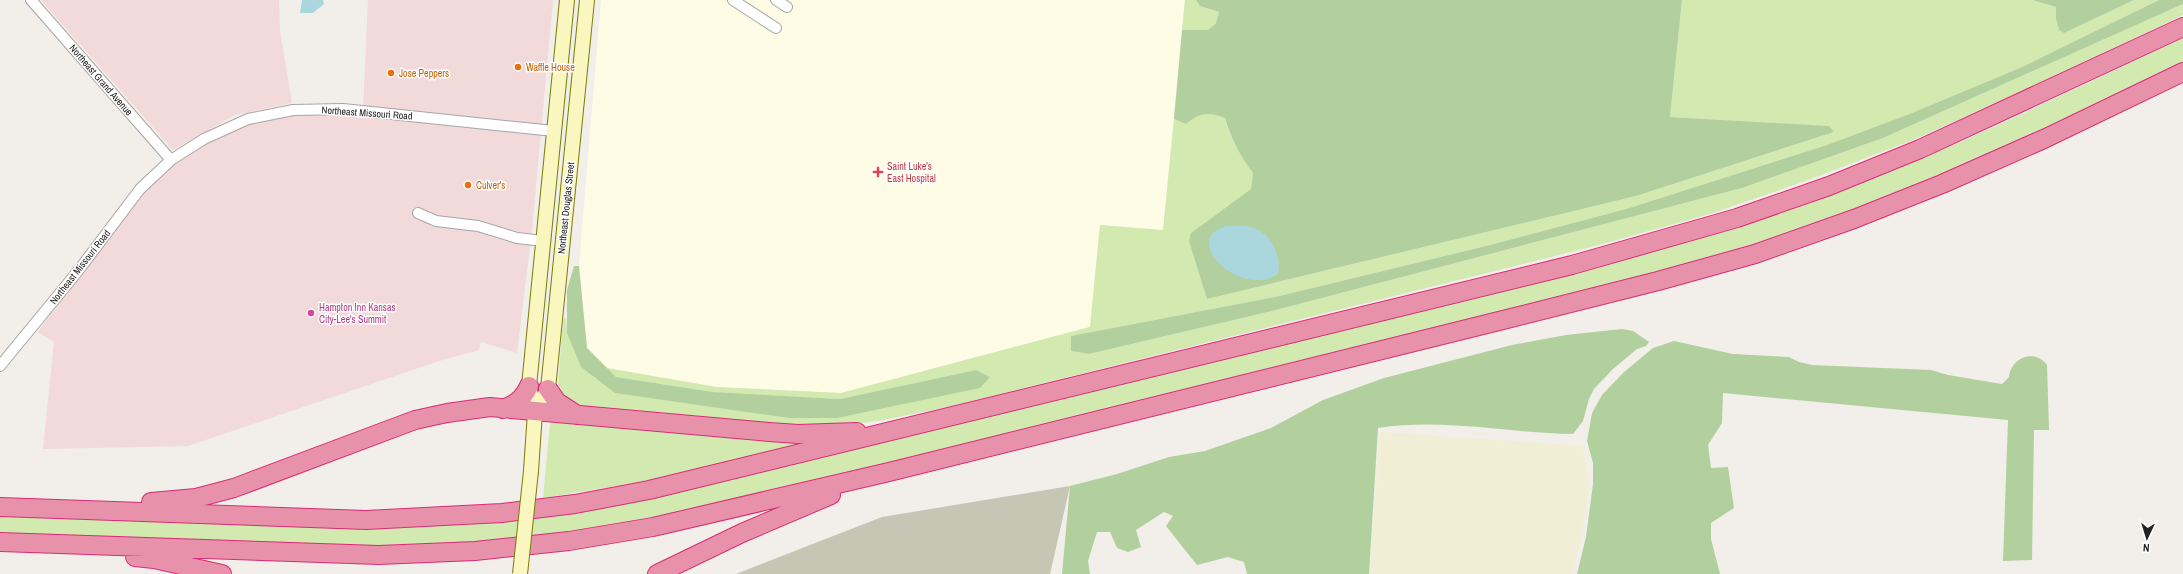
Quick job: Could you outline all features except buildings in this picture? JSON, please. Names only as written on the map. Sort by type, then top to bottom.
[{"type":"highway","points":[[0,507],[366,520],[502,513],[575,504],[649,490],[926,424],[1572,265],[1737,218],[1829,186],[1920,149],[2183,27]]},
{"type":"highway","points":[[0,542],[379,555],[475,551],[569,541],[653,527],[889,472],[1658,281],[1755,254],[1854,219],[1942,184],[2046,138],[2183,72]]},
{"type":"highway","points":[[503,409],[514,405],[524,397],[529,386]]},
{"type":"highway","points":[[548,389],[557,402],[578,416]]},
{"type":"highway","points":[[80,509],[196,498],[234,488],[292,468],[415,420],[447,413],[490,407],[578,416],[798,434],[850,433],[926,424]]},
{"type":"highway","points":[[657,574],[812,502],[889,472]]},
{"type":"highway","points":[[32,543],[154,559],[222,574]]},
{"type":"main road","name":"Northeast Douglas Street","points":[[520,574],[531,471],[535,412],[529,386],[567,0]]},
{"type":"main road","name":"Northeast Douglas Street","points":[[535,412],[548,389],[587,0]]},
{"type":"street","name":"Northeast Grand Avenue","points":[[31,0],[171,160]]},
{"type":"street","points":[[733,0],[776,28]]},
{"type":"street","points":[[776,0],[788,8]]},
{"type":"street","name":"Northeast Missouri Road","points":[[0,366],[73,277],[140,189],[171,160],[204,139],[246,120],[274,112],[343,109],[554,131]]},
{"type":"street","points":[[418,213],[436,221],[478,226],[509,236],[544,241]]},
{"type":"shaded area","points":[[41,0],[279,0],[280,30],[292,103],[235,115],[173,150]]},
{"type":"shaded area","points":[[368,0],[553,0],[532,230],[517,353],[481,342],[479,350],[439,361],[188,446],[43,449],[54,342],[38,332],[120,216],[171,160],[246,120],[292,106],[363,111]]},
{"type":"shaded area","name":"Saint Luke's East Hospital","points":[[601,0],[1185,0],[1163,230],[1100,225],[1090,327],[841,393],[716,387],[607,368],[587,348],[579,266]]},
{"type":"shaded area","points":[[1070,486],[1050,574],[736,574],[882,517]]},
{"type":"green space","points":[[1185,0],[1196,0],[1200,6],[1219,12],[1216,23],[1208,30],[1182,30]]},
{"type":"green space","points":[[1196,0],[1682,0],[1670,117],[1829,126],[1834,132],[1636,196],[1207,299],[1189,241],[1191,233],[1251,189],[1253,173],[1236,147],[1225,118],[1205,114],[1196,117],[1186,124],[1174,119],[1182,30],[1208,30],[1216,23],[1219,12],[1200,6]]},
{"type":"green space","points":[[1682,0],[2032,0],[2056,7],[2056,19],[2059,30],[2064,33],[2134,0],[2159,0],[2022,67],[1912,113],[1827,145],[1626,209],[1486,246],[1275,297],[1071,336],[1071,351],[1089,354],[1276,310],[1742,188],[1883,138],[2183,4],[2183,15],[2056,76],[1913,140],[1803,182],[1713,213],[1599,245],[948,407],[878,421],[835,426],[799,426],[585,407],[567,399],[558,385],[563,320],[566,317],[567,333],[594,378],[789,418],[976,370],[840,399],[713,392],[616,377],[607,368],[716,387],[841,393],[1090,327],[1100,225],[1163,230],[1174,119],[1186,124],[1196,117],[1205,114],[1225,118],[1236,147],[1253,173],[1251,189],[1191,233],[1207,299],[1636,196],[1834,132],[1828,126],[1670,117]]},
{"type":"green space","points":[[2032,0],[2134,0],[2064,33],[2059,30],[2056,19],[2056,7]]},
{"type":"green space","points":[[2159,0],[2183,0],[2183,4],[1883,138],[1742,188],[1276,310],[1089,354],[1071,351],[1071,336],[1275,297],[1486,246],[1626,209],[1827,145],[1912,113],[2022,67]]},
{"type":"green space","points":[[2183,38],[2183,62],[2035,132],[1923,182],[1855,209],[1763,241],[1638,278],[725,504],[578,533],[473,543],[366,547],[0,535],[0,512],[373,525],[663,494],[720,482],[1638,256],[1708,236],[1812,201],[1913,162],[2015,117]]},
{"type":"green space","points":[[574,266],[579,266],[587,348],[616,377],[713,392],[840,399],[976,370],[990,377],[980,388],[837,418],[789,418],[615,393],[581,367],[567,333],[567,290]]},
{"type":"green space","points":[[1622,329],[1633,331],[1649,342],[1646,346],[1637,349],[1613,369],[1594,389],[1589,399],[1583,421],[1573,434],[1451,425],[1403,425],[1378,428],[1369,574],[1247,574],[1244,562],[1228,557],[1197,565],[1166,526],[1173,516],[1164,512],[1136,530],[1141,547],[1128,552],[1117,548],[1110,532],[1097,532],[1088,561],[1090,574],[1062,574],[1070,486],[1117,474],[1169,457],[1205,451],[1271,428],[1323,400],[1384,378],[1512,345],[1566,335]]},
{"type":"green space","points":[[1674,341],[1733,354],[1789,357],[1799,362],[1812,365],[1931,370],[1948,375],[2002,384],[2009,377],[2011,370],[2018,360],[2030,356],[2042,360],[2047,365],[2049,430],[2034,430],[2032,560],[2003,561],[2008,420],[1723,393],[1722,423],[1708,445],[1711,468],[1728,467],[1734,508],[1711,523],[1711,539],[1720,574],[1577,574],[1586,537],[1593,484],[1593,463],[1587,441],[1592,413],[1602,395],[1624,372],[1653,348]]},
{"type":"green space","points":[[557,422],[823,439],[671,477],[543,498],[550,423]]},
{"type":"green space","points":[[1380,432],[1583,446],[1589,484],[1581,540],[1573,574],[1370,574]]},
{"type":"water","points":[[302,0],[323,0],[324,4],[313,13],[300,13]]},
{"type":"water","points":[[1226,226],[1251,227],[1264,234],[1273,245],[1276,252],[1279,267],[1278,274],[1263,280],[1248,279],[1233,273],[1220,265],[1212,254],[1209,243],[1213,233]]},
{"type":"place","name":"Waffle House","points":[[518,67]]},
{"type":"place","name":"Jose Peppers","points":[[391,73]]},
{"type":"place","name":"Saint Luke's East Hospital","points":[[878,172]]},
{"type":"place","name":"Culver's","points":[[468,185]]},
{"type":"place","name":"Hampton Inn Kansas City-Lee's Summit","points":[[311,313]]}]
